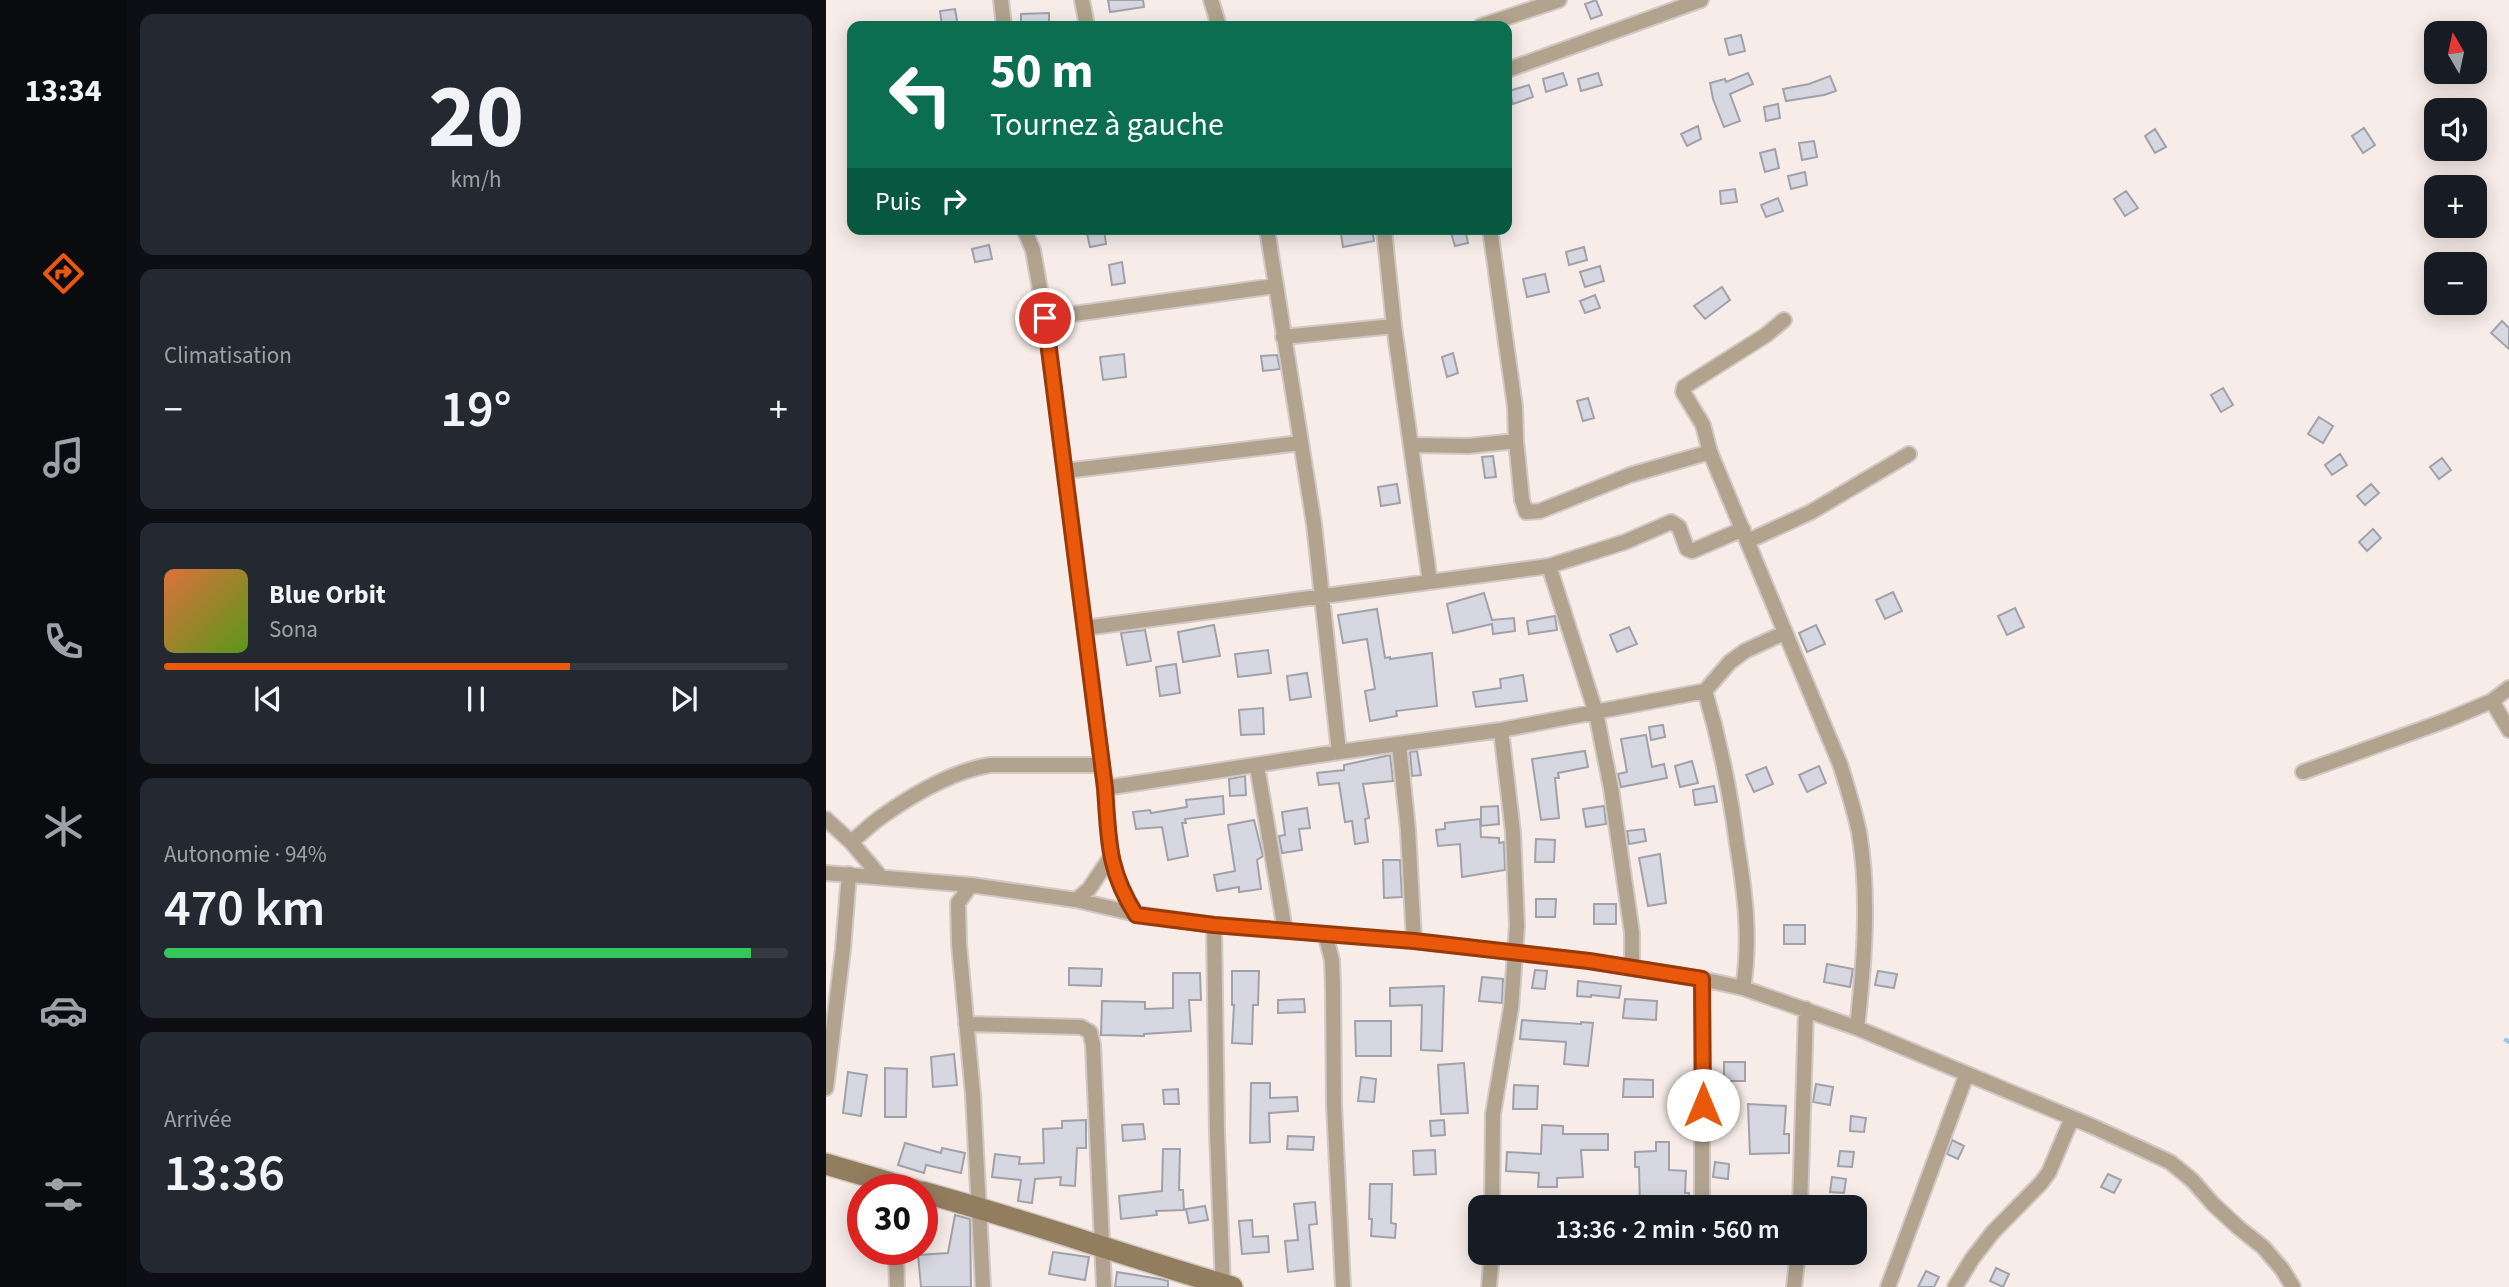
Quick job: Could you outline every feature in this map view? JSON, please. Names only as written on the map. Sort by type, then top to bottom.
[{"type":"street","points":[[1001,0],[1003,21]]},
{"type":"street","points":[[1082,0],[1086,21]]},
{"type":"street","points":[[1211,0],[1217,21]]},
{"type":"street","points":[[1496,21],[1559,0]]},
{"type":"street","points":[[1512,68],[1701,0]]},
{"type":"street","points":[[1027,235],[1033,250],[1045,318],[1105,788],[1110,858],[1118,883],[1136,915]]},
{"type":"street","points":[[1268,235],[1314,524],[1339,752]]},
{"type":"street","points":[[1385,235],[1394,326],[1413,444],[1430,582]]},
{"type":"street","points":[[1491,235],[1516,407],[1516,441],[1526,512],[1532,513],[1630,475],[1710,452]]},
{"type":"street","points":[[1045,318],[1275,286]]},
{"type":"street","points":[[1784,320],[1766,335],[1685,387],[1683,391],[1703,425],[1710,452],[1840,764],[1859,834],[1863,894],[1864,955],[1857,1028]]},
{"type":"street","points":[[1283,337],[1394,326]]},
{"type":"street","points":[[1413,444],[1468,446],[1516,441]]},
{"type":"street","points":[[1065,471],[1300,443]]},
{"type":"street","points":[[1085,628],[1549,566],[1625,542],[1671,522],[1679,527],[1685,547],[1692,551],[1811,512],[1909,454]]},
{"type":"street","points":[[1549,566],[1596,713],[1611,788],[1631,922],[1632,967]]},
{"type":"street","points":[[1105,788],[1501,730],[1705,691],[1730,662],[1745,651],[1784,633]]},
{"type":"street","points":[[2303,772],[2447,720],[2492,701],[2509,688]]},
{"type":"street","points":[[1705,691],[1727,774],[1747,903],[1748,962],[1743,988]]},
{"type":"street","points":[[2492,701],[2509,730]]},
{"type":"street","points":[[1492,1195],[1493,1114],[1511,1008],[1516,953],[1517,892],[1513,832],[1501,730]]},
{"type":"street","points":[[1399,744],[1408,830],[1414,941]]},
{"type":"street","points":[[851,842],[893,809],[972,768],[990,765],[1102,765]]},
{"type":"street","points":[[1257,766],[1285,930]]},
{"type":"street","points":[[826,819],[851,842],[880,876]]},
{"type":"street","points":[[1076,901],[1089,889],[1110,858]]},
{"type":"street","points":[[826,873],[971,885],[1076,901],[1136,915],[1214,925],[1414,941],[1632,967],[1743,988],[1857,1028],[2170,1162],[2192,1180],[2221,1212],[2263,1247],[2293,1287]]},
{"type":"street","points":[[826,1088],[841,974],[849,874]]},
{"type":"street","points":[[939,881],[958,902]]},
{"type":"street","points":[[971,885],[958,902],[960,965],[980,1208],[983,1287]]},
{"type":"street","points":[[938,1197],[1226,1286],[1217,1132],[1214,925]]},
{"type":"street","points":[[1325,934],[1332,960],[1334,989],[1334,1105],[1343,1287]]},
{"type":"street","points":[[1702,979],[1702,1195]]},
{"type":"street","points":[[1800,1195],[1806,1009]]},
{"type":"street","points":[[966,1024],[1081,1027],[1090,1032],[1093,1045],[1104,1287]]},
{"type":"street","points":[[1888,1287],[1966,1076]]},
{"type":"street","points":[[1955,1287],[1993,1232],[2049,1172],[2072,1118]]},
{"type":"street","points":[[826,1164],[859,1174]]},
{"type":"street","points":[[896,1265],[897,1287]]},
{"type":"street","points":[[1489,1287],[1491,1265]]},
{"type":"street","points":[[1794,1287],[1797,1265]]},
{"type":"building","points":[[1108,0],[1143,0],[1144,7],[1110,12]]},
{"type":"building","points":[[1596,0],[1602,15],[1591,19],[1585,4]]},
{"type":"building","points":[[955,9],[957,21],[941,21],[940,11]]},
{"type":"building","points":[[1049,13],[1049,21],[1021,21],[1021,14]]},
{"type":"building","points":[[1741,35],[1745,51],[1729,55],[1725,39]]},
{"type":"building","points":[[1563,73],[1567,85],[1546,92],[1543,79]]},
{"type":"building","points":[[1598,73],[1602,85],[1581,91],[1578,79]]},
{"type":"building","points":[[1748,73],[1753,84],[1730,94],[1740,121],[1724,127],[1710,83],[1725,79],[1726,82]]},
{"type":"building","points":[[1830,76],[1836,91],[1786,101],[1783,89],[1809,84]]},
{"type":"building","points":[[1529,85],[1533,97],[1513,104],[1512,90]]},
{"type":"building","points":[[1778,104],[1780,118],[1766,121],[1764,107]]},
{"type":"building","points":[[1698,126],[1701,139],[1687,146],[1681,134]]},
{"type":"building","points":[[2364,128],[2375,145],[2363,153],[2352,136]]},
{"type":"building","points":[[2155,129],[2166,147],[2155,153],[2145,136]]},
{"type":"building","points":[[1814,141],[1817,157],[1802,160],[1799,143]]},
{"type":"building","points":[[1775,149],[1779,168],[1765,172],[1760,153]]},
{"type":"building","points":[[1805,172],[1807,185],[1791,189],[1788,176]]},
{"type":"building","points":[[1735,189],[1737,202],[1721,204],[1720,191]]},
{"type":"building","points":[[2126,191],[2138,208],[2125,216],[2114,199]]},
{"type":"building","points":[[1778,198],[1783,211],[1766,217],[1761,205]]},
{"type":"building","points":[[1087,235],[1105,235],[1106,244],[1090,247]]},
{"type":"building","points":[[1341,235],[1373,235],[1374,241],[1343,247]]},
{"type":"building","points":[[1452,235],[1466,235],[1468,243],[1455,246]]},
{"type":"building","points":[[989,245],[992,259],[975,262],[972,249]]},
{"type":"building","points":[[1584,247],[1587,260],[1569,265],[1566,252]]},
{"type":"building","points":[[1122,262],[1125,283],[1112,285],[1109,265]]},
{"type":"building","points":[[1600,266],[1604,281],[1585,287],[1580,272]]},
{"type":"building","points":[[1545,274],[1549,292],[1527,297],[1523,279]]},
{"type":"building","points":[[1722,287],[1730,300],[1705,319],[1694,306]]},
{"type":"building","points":[[1595,295],[1600,308],[1585,313],[1580,301]]},
{"type":"building","points":[[2502,321],[2509,328],[2509,349],[2491,333]]},
{"type":"building","points":[[1453,353],[1458,373],[1447,377],[1442,357]]},
{"type":"building","points":[[1124,354],[1126,377],[1103,380],[1100,357]]},
{"type":"building","points":[[1277,355],[1280,369],[1263,371],[1261,356]]},
{"type":"building","points":[[2223,388],[2233,405],[2221,412],[2211,395]]},
{"type":"building","points":[[1588,398],[1594,418],[1583,421],[1577,401]]},
{"type":"building","points":[[2319,417],[2333,426],[2323,443],[2308,434]]},
{"type":"building","points":[[2340,454],[2347,465],[2332,475],[2325,465]]},
{"type":"building","points":[[1493,456],[1496,477],[1485,478],[1482,457]]},
{"type":"building","points":[[2442,458],[2451,470],[2439,479],[2430,467]]},
{"type":"building","points":[[1397,484],[1400,503],[1381,506],[1378,487]]},
{"type":"building","points":[[2371,484],[2379,493],[2365,505],[2357,496]]},
{"type":"building","points":[[2373,529],[2381,538],[2367,551],[2359,542]]},
{"type":"building","points":[[1893,592],[1902,611],[1885,619],[1876,600]]},
{"type":"building","points":[[1484,593],[1492,620],[1514,618],[1515,631],[1493,634],[1492,624],[1453,633],[1447,604]]},
{"type":"building","points":[[2015,608],[2024,627],[2007,635],[1998,616]]},
{"type":"building","points":[[1377,609],[1385,658],[1432,653],[1437,706],[1396,711],[1397,716],[1370,721],[1365,691],[1375,689],[1367,639],[1343,643],[1338,615]]},
{"type":"building","points":[[1555,616],[1557,630],[1529,634],[1527,621]]},
{"type":"building","points":[[1214,625],[1220,656],[1183,662],[1178,632]]},
{"type":"building","points":[[1816,625],[1825,644],[1807,652],[1799,633]]},
{"type":"building","points":[[1629,627],[1637,644],[1617,652],[1610,635]]},
{"type":"building","points":[[1145,630],[1151,661],[1127,665],[1121,633]]},
{"type":"building","points":[[1268,650],[1271,673],[1238,677],[1235,654]]},
{"type":"building","points":[[1176,664],[1180,693],[1160,696],[1156,667]]},
{"type":"building","points":[[1307,673],[1311,697],[1290,700],[1287,676]]},
{"type":"building","points":[[1523,675],[1527,701],[1476,707],[1473,692],[1501,688],[1500,679]]},
{"type":"building","points":[[1263,708],[1264,734],[1241,735],[1239,710]]},
{"type":"building","points":[[1663,725],[1665,737],[1651,740],[1649,727]]},
{"type":"building","points":[[1646,735],[1652,767],[1664,764],[1667,778],[1621,787],[1618,774],[1627,772],[1621,739]]},
{"type":"building","points":[[1417,751],[1421,775],[1412,776],[1410,752]]},
{"type":"building","points":[[1585,751],[1588,767],[1558,773],[1559,778],[1555,778],[1559,818],[1541,820],[1532,759]]},
{"type":"building","points":[[1390,755],[1393,781],[1363,784],[1369,818],[1365,819],[1368,842],[1355,844],[1352,821],[1345,822],[1339,783],[1319,785],[1317,773],[1344,770],[1344,765]]},
{"type":"building","points":[[1692,761],[1698,783],[1680,787],[1675,766]]},
{"type":"building","points":[[1819,766],[1826,783],[1807,792],[1799,775]]},
{"type":"building","points":[[1766,767],[1773,784],[1754,792],[1746,775]]},
{"type":"building","points":[[1245,776],[1246,795],[1230,796],[1229,779]]},
{"type":"building","points":[[1714,786],[1717,802],[1695,805],[1693,790]]},
{"type":"building","points":[[1223,796],[1224,814],[1185,819],[1186,823],[1182,823],[1188,856],[1168,860],[1162,827],[1136,829],[1133,812],[1150,810],[1151,813],[1187,807],[1186,800]]},
{"type":"building","points":[[1498,806],[1499,824],[1481,826],[1481,807]]},
{"type":"building","points":[[1604,806],[1606,824],[1586,827],[1583,809]]},
{"type":"building","points":[[1307,808],[1310,828],[1299,829],[1302,850],[1282,853],[1279,836],[1285,835],[1282,812]]},
{"type":"building","points":[[1480,819],[1481,837],[1499,838],[1499,843],[1504,842],[1505,870],[1462,877],[1460,844],[1438,846],[1436,830],[1445,829],[1445,823]]},
{"type":"building","points":[[1254,820],[1263,856],[1257,860],[1261,889],[1239,892],[1239,887],[1217,891],[1214,875],[1235,871],[1228,825]]},
{"type":"building","points":[[1644,829],[1646,841],[1629,844],[1627,831]]},
{"type":"building","points":[[1536,839],[1555,840],[1554,862],[1535,862]]},
{"type":"building","points":[[1660,854],[1666,903],[1648,906],[1639,858]]},
{"type":"building","points":[[1383,860],[1400,860],[1402,897],[1384,898]]},
{"type":"building","points":[[1536,899],[1556,899],[1555,917],[1536,917]]},
{"type":"building","points":[[1594,904],[1616,904],[1616,924],[1594,924]]},
{"type":"building","points":[[1784,925],[1805,925],[1805,944],[1784,944]]},
{"type":"building","points":[[1827,964],[1853,969],[1850,987],[1824,982]]},
{"type":"building","points":[[1069,968],[1102,969],[1101,986],[1069,985]]},
{"type":"building","points":[[1535,970],[1547,971],[1545,989],[1532,988]]},
{"type":"building","points":[[1232,971],[1259,971],[1258,1005],[1253,1005],[1252,1044],[1232,1043]]},
{"type":"building","points":[[1878,971],[1897,974],[1894,988],[1875,985]]},
{"type":"building","points":[[1173,973],[1200,973],[1201,1000],[1189,1000],[1191,1031],[1144,1036],[1101,1035],[1102,1001],[1145,1002],[1145,1009],[1173,1008]]},
{"type":"building","points":[[1482,977],[1503,979],[1502,1003],[1479,1001]]},
{"type":"building","points":[[1578,981],[1621,986],[1619,998],[1577,996]]},
{"type":"building","points":[[1444,986],[1442,1051],[1421,1050],[1422,1005],[1390,1006],[1390,988]]},
{"type":"building","points":[[1304,999],[1305,1012],[1278,1013],[1278,1000]]},
{"type":"building","points":[[1625,999],[1657,1001],[1656,1020],[1623,1018]]},
{"type":"building","points":[[1522,1020],[1593,1023],[1588,1066],[1564,1064],[1566,1042],[1520,1039]]},
{"type":"building","points":[[1355,1021],[1391,1021],[1391,1056],[1356,1056]]},
{"type":"building","points":[[954,1054],[957,1085],[933,1087],[931,1057]]},
{"type":"building","points":[[1724,1062],[1745,1062],[1745,1081],[1724,1081]]},
{"type":"building","points":[[1464,1063],[1468,1113],[1441,1114],[1438,1065]]},
{"type":"building","points":[[885,1068],[907,1069],[906,1117],[885,1117]]},
{"type":"building","points":[[848,1072],[867,1075],[861,1116],[843,1113]]},
{"type":"building","points":[[1361,1077],[1376,1079],[1374,1102],[1358,1101]]},
{"type":"building","points":[[1624,1079],[1653,1080],[1653,1097],[1623,1097]]},
{"type":"building","points":[[1251,1083],[1270,1083],[1270,1098],[1297,1097],[1298,1111],[1269,1113],[1270,1142],[1250,1143]]},
{"type":"building","points":[[1816,1084],[1833,1087],[1830,1105],[1813,1102]]},
{"type":"building","points":[[1514,1085],[1538,1086],[1537,1109],[1513,1109]]},
{"type":"building","points":[[1178,1089],[1179,1104],[1164,1104],[1163,1090]]},
{"type":"building","points":[[1748,1104],[1786,1106],[1784,1134],[1789,1134],[1789,1153],[1750,1154]]},
{"type":"building","points":[[1851,1116],[1866,1118],[1864,1132],[1850,1131]]},
{"type":"building","points":[[1086,1120],[1086,1148],[1077,1148],[1075,1186],[1060,1185],[1061,1177],[1035,1179],[1032,1203],[1018,1201],[1021,1180],[992,1177],[995,1154],[1020,1157],[1019,1164],[1044,1163],[1043,1129],[1062,1128],[1062,1121]]},
{"type":"building","points":[[1444,1120],[1445,1135],[1431,1136],[1430,1121]]},
{"type":"building","points":[[1143,1124],[1145,1139],[1123,1141],[1122,1125]]},
{"type":"building","points":[[1542,1125],[1563,1126],[1563,1134],[1608,1134],[1608,1150],[1581,1150],[1583,1177],[1557,1178],[1557,1187],[1538,1187],[1539,1173],[1506,1171],[1507,1152],[1541,1154]]},
{"type":"building","points":[[1288,1136],[1314,1137],[1313,1150],[1287,1149]]},
{"type":"building","points":[[1952,1140],[1964,1146],[1958,1159],[1947,1154]]},
{"type":"building","points":[[1656,1142],[1669,1142],[1669,1170],[1686,1171],[1685,1193],[1689,1195],[1640,1195],[1639,1167],[1635,1167],[1635,1152],[1656,1151]]},
{"type":"building","points":[[905,1143],[941,1153],[942,1148],[965,1153],[961,1173],[926,1165],[924,1173],[898,1165]]},
{"type":"building","points":[[1163,1149],[1180,1149],[1179,1190],[1183,1190],[1184,1210],[1156,1211],[1157,1215],[1121,1219],[1119,1196],[1162,1191]]},
{"type":"building","points":[[1435,1150],[1436,1174],[1414,1175],[1413,1151]]},
{"type":"building","points":[[1840,1151],[1854,1152],[1852,1167],[1838,1166]]},
{"type":"building","points":[[1715,1162],[1729,1164],[1728,1179],[1713,1177]]},
{"type":"building","points":[[2108,1174],[2121,1180],[2114,1193],[2101,1187]]},
{"type":"building","points":[[1832,1177],[1846,1179],[1844,1193],[1830,1192]]},
{"type":"building","points":[[1370,1184],[1392,1184],[1391,1223],[1396,1224],[1395,1238],[1371,1236]]},
{"type":"building","points":[[1315,1202],[1317,1224],[1309,1225],[1313,1269],[1288,1272],[1285,1241],[1298,1240],[1294,1204]]},
{"type":"building","points":[[1205,1206],[1208,1220],[1189,1223],[1186,1209]]},
{"type":"building","points":[[955,1215],[970,1219],[971,1287],[921,1287],[919,1265],[938,1265],[938,1254],[948,1253]]},
{"type":"building","points":[[1252,1220],[1253,1237],[1268,1236],[1269,1252],[1242,1254],[1239,1221]]},
{"type":"building","points":[[1053,1252],[1089,1257],[1085,1280],[1049,1274]]},
{"type":"building","points":[[1996,1268],[2009,1274],[2003,1287],[1990,1281]]},
{"type":"building","points":[[1926,1271],[1939,1277],[1934,1287],[1918,1287]]},
{"type":"building","points":[[1117,1272],[1168,1281],[1168,1287],[1115,1287]]},
{"type":"route","points":[[1045,318],[1105,788],[1110,858],[1118,883],[1136,915],[1214,925],[1414,941],[1589,961],[1702,979],[1703,1105]]}]
